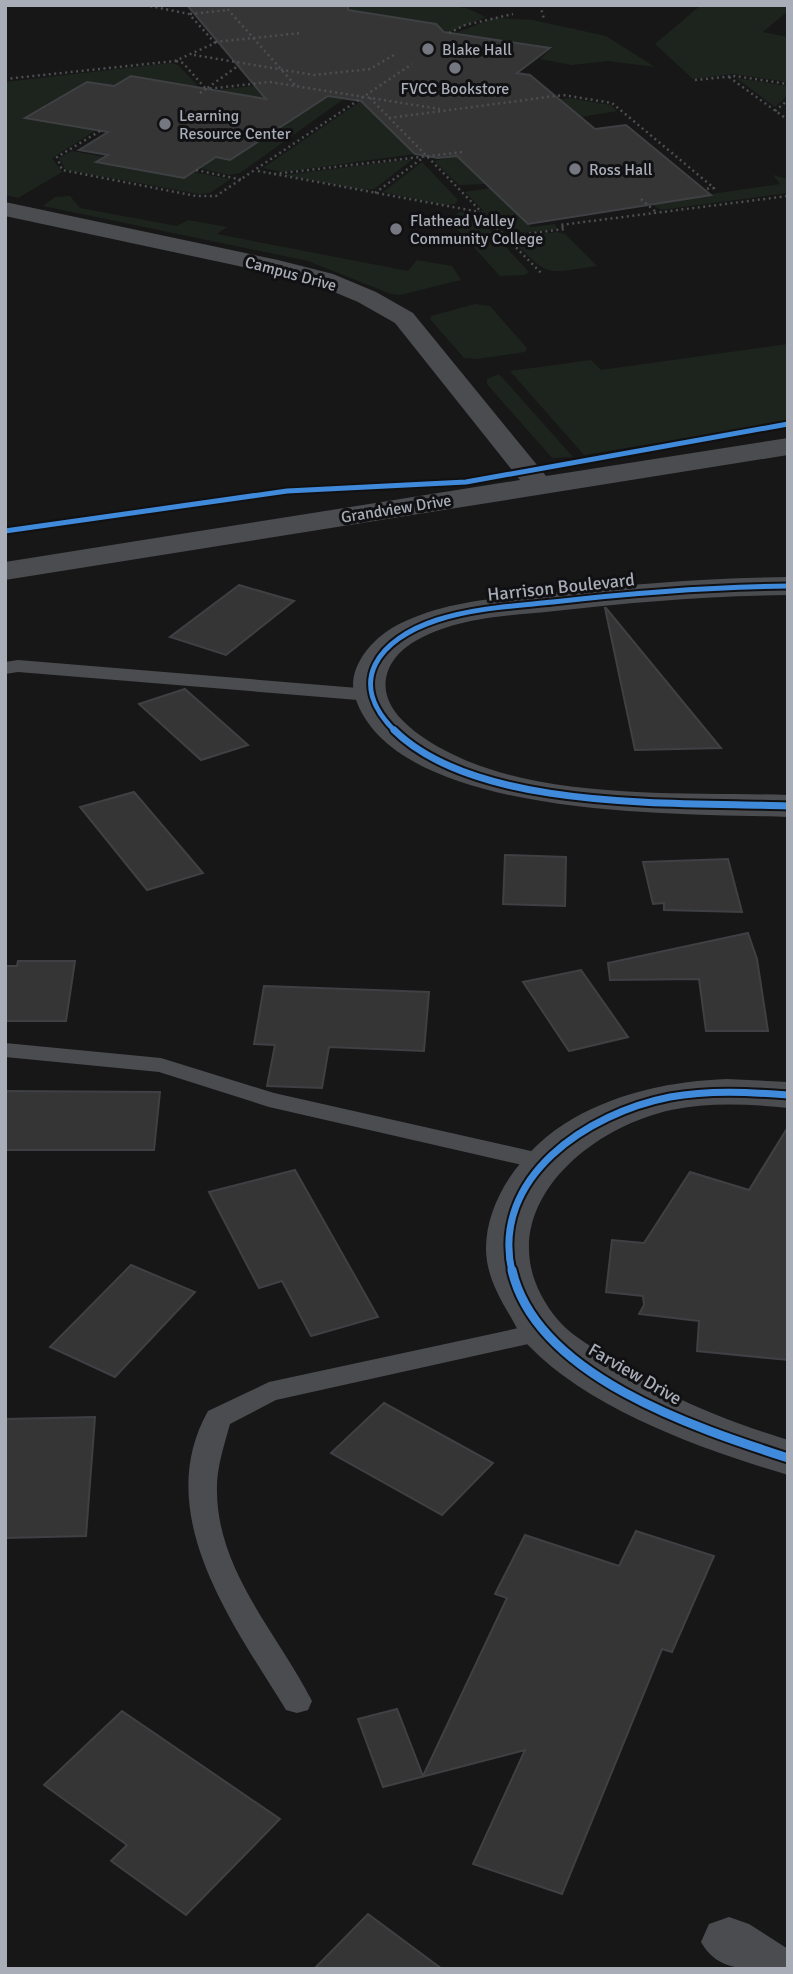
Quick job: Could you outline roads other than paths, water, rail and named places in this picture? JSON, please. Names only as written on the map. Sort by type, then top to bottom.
[{"type":"street","name":"Campus Drive","points":[[5,209],[278,267],[324,279],[367,297],[404,318],[537,485]]},
{"type":"street","name":"Grandview Drive","points":[[5,571],[788,446]]},
{"type":"street","name":"Harrison Boulevard","points":[[370,695],[370,673],[381,653],[402,636],[432,622],[506,607],[585,598],[709,588],[788,586]]},
{"type":"street","points":[[370,695],[381,717],[402,738],[432,756],[469,772],[511,784],[607,798],[788,806]]},
{"type":"street","name":"Farview Drive","points":[[788,1095],[717,1092],[665,1098],[629,1108],[598,1123],[569,1141],[544,1162],[524,1185],[510,1215],[505,1243],[509,1274],[524,1306],[542,1332],[586,1367],[632,1395],[742,1444],[788,1458]]},
{"type":"lane","points":[[5,668],[18,666],[370,695]]},
{"type":"lane","points":[[5,1050],[161,1065],[269,1099],[544,1162]]},
{"type":"lane","points":[[297,1701],[222,1577],[203,1502],[205,1466],[218,1418],[269,1392],[542,1332]]},
{"type":"place","name":"Blake Hall","points":[[428,49]]},
{"type":"place","name":"FVCC Bookstore","points":[[455,68]]},
{"type":"place","name":"Learning Resource Center","points":[[165,124]]},
{"type":"place","name":"Ross Hall","points":[[575,169]]},
{"type":"place","name":"Flathead Valley Community College","points":[[396,229]]}]
